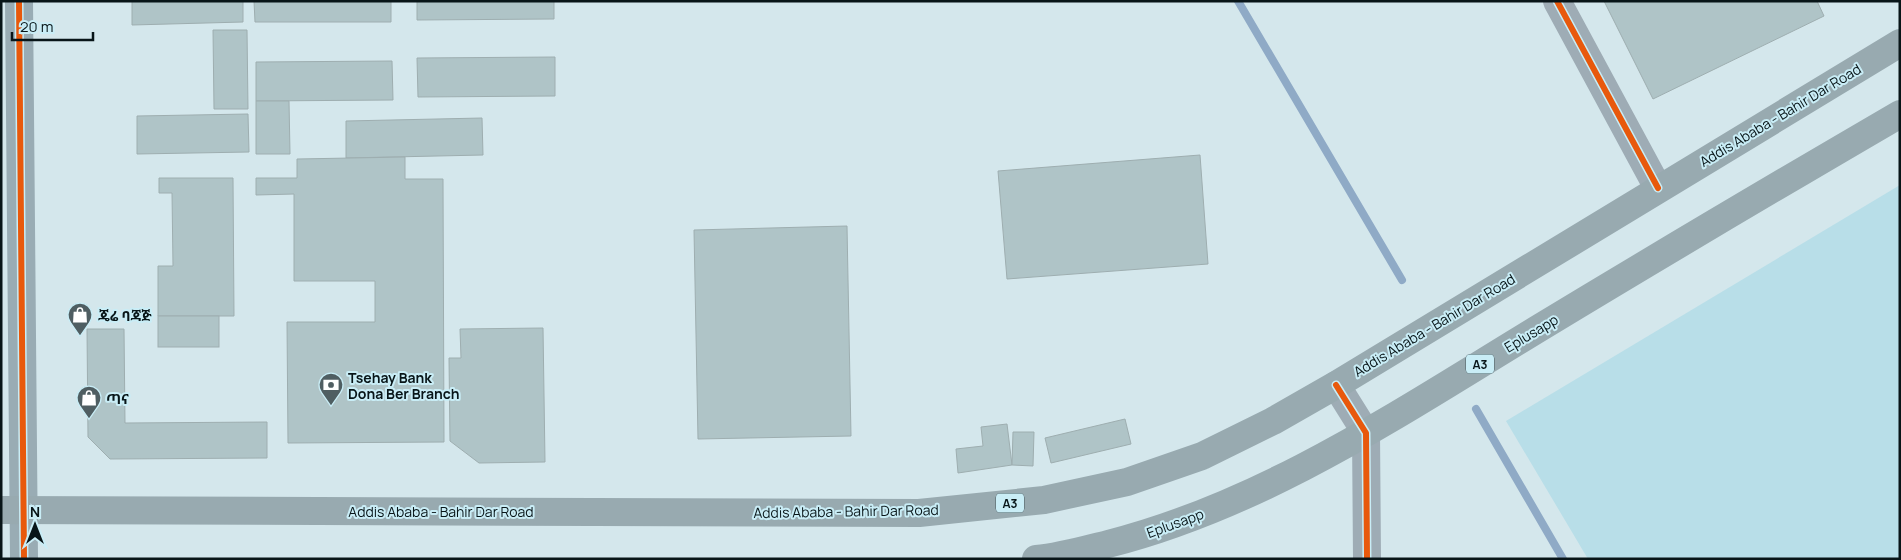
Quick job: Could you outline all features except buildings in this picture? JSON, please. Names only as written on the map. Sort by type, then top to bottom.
[{"type":"highway","name":"Addis Ababa - Bahir Dar Road","points":[[12,510],[919,513],[1044,500],[1127,482],[1202,456],[1273,421],[1336,385],[1900,43]]},
{"type":"highway","name":"Eplusapp","points":[[1036,559],[1053,558],[1146,534],[1218,508],[1366,433],[1689,238],[1900,114]]},
{"type":"street","points":[[19,1],[12,510],[24,559]]},
{"type":"street","points":[[1557,1],[1658,188]]},
{"type":"street","points":[[1336,385],[1366,433],[1367,559]]},
{"type":"shaded area","points":[[1900,185],[1900,559],[1588,559],[1506,421]]},
{"type":"waterway","points":[[1238,1],[1402,280]]},
{"type":"waterway","points":[[1476,409],[1563,559]]},
{"type":"cycle path","points":[[19,1],[24,559]]},
{"type":"cycle path","points":[[1557,1],[1658,188]]},
{"type":"cycle path","points":[[1336,385],[1366,433],[1367,559]]},
{"type":"place","name":"ጄሬ ባጃጅ","points":[[80,336]]},
{"type":"place","name":"Tsehay Bank Dona Ber Branch","points":[[331,406]]},
{"type":"place","name":"ጣና","points":[[89,419]]}]
